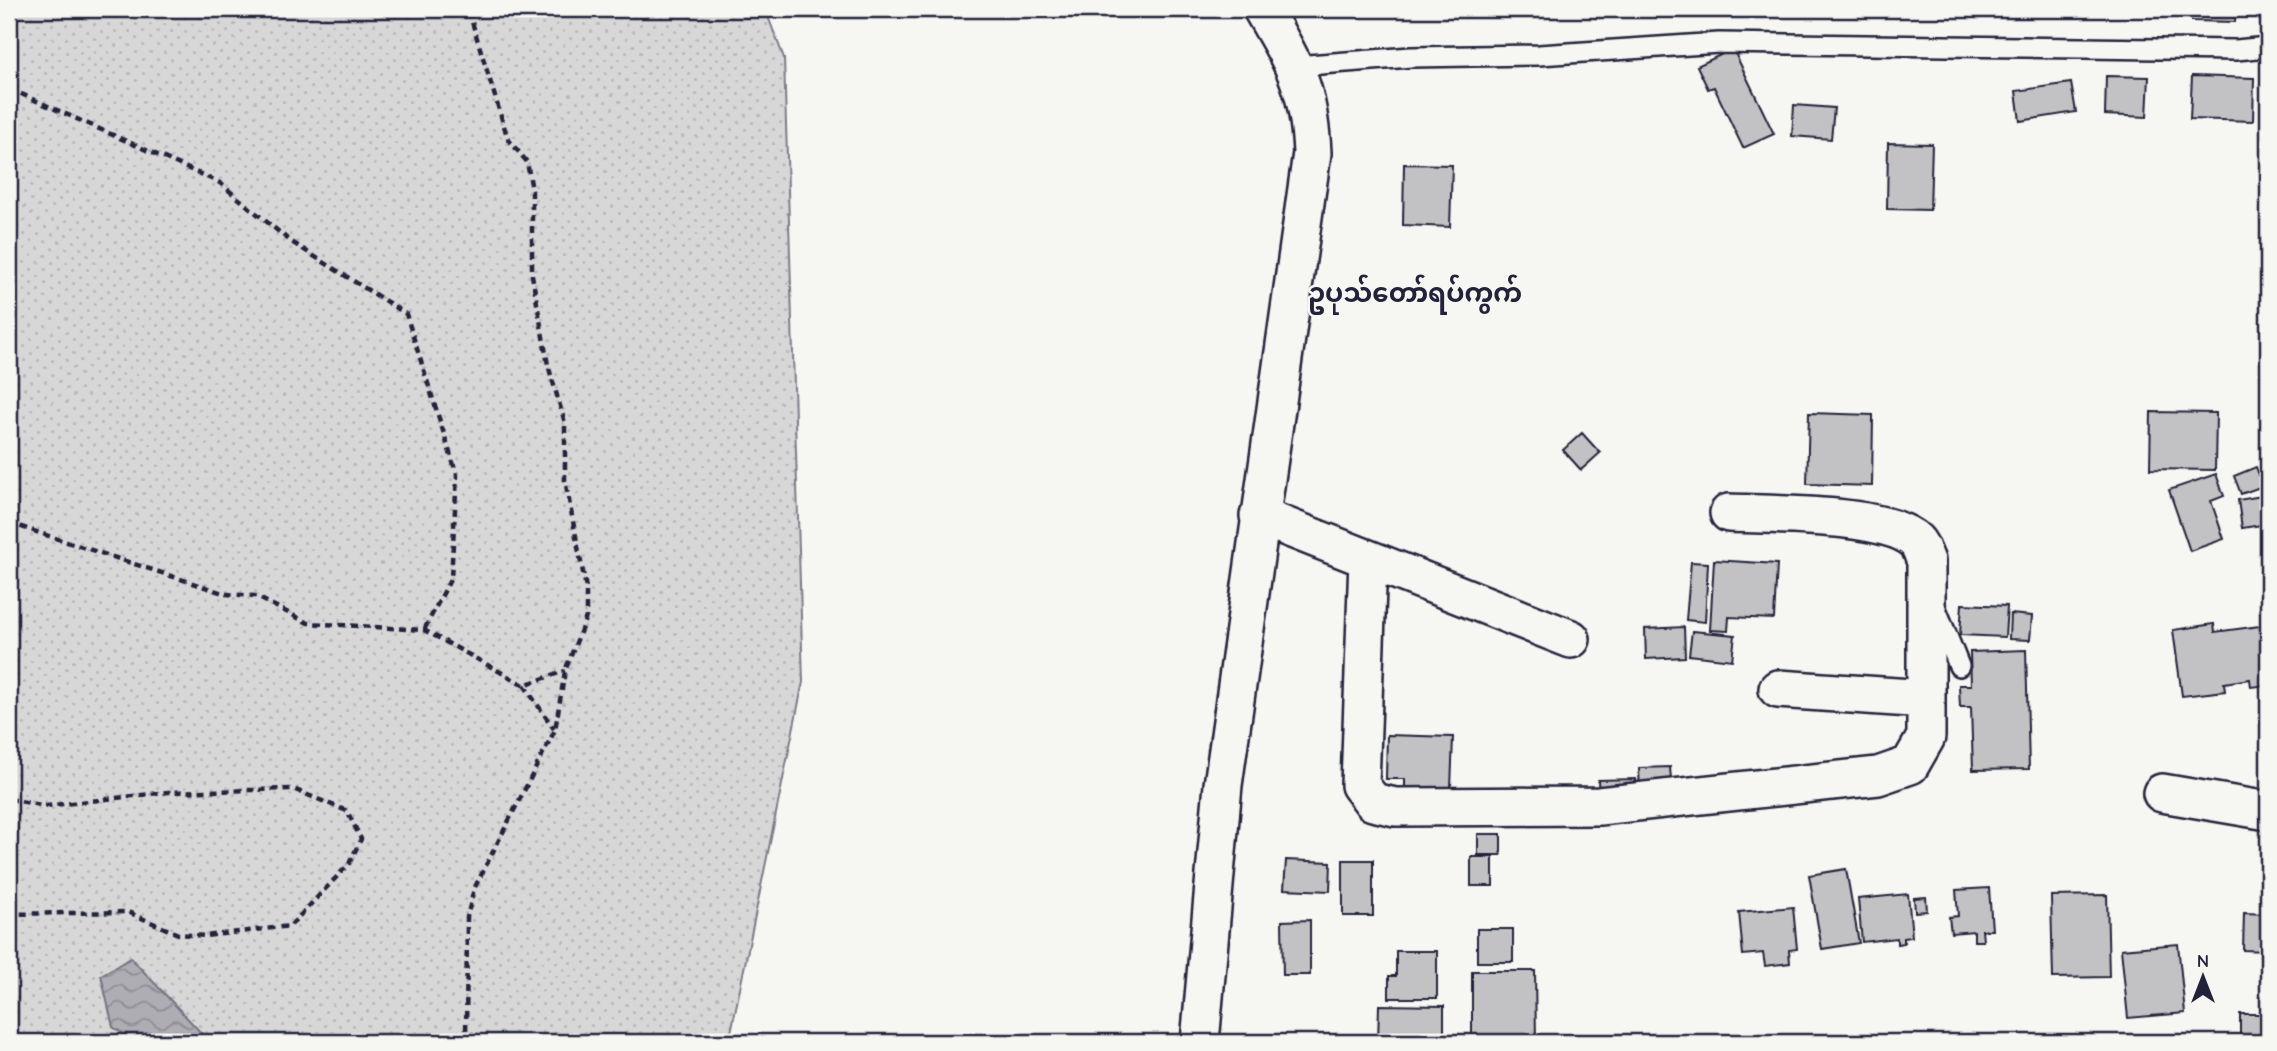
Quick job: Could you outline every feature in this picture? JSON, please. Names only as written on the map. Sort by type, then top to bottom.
[{"type":"street","points":[[1200,1042],[1223,785],[1312,153],[1310,110],[1295,66],[1262,9]]},
{"type":"street","points":[[1368,559],[1360,785],[1373,802],[1395,807],[1599,806],[1878,776],[1910,765],[1926,737],[1926,561],[1918,542],[1895,529],[1836,519],[1729,513]]},
{"type":"street","points":[[1259,516],[1571,639]]},
{"type":"street","points":[[1778,689],[1926,699]]},
{"type":"street","points":[[2162,793],[2268,811]]},
{"type":"lane","points":[[1295,66],[1411,57],[1539,55],[1718,43],[2236,50],[2268,47]]},
{"type":"lane","points":[[1926,583],[1959,666]]},
{"type":"path","points":[[466,1042],[467,917],[474,889],[555,730],[565,671],[586,617],[586,588],[565,481],[565,423],[548,365],[532,275],[532,190],[527,162],[508,139],[468,9]]},
{"type":"path","points":[[9,93],[19,93],[220,183],[290,241],[406,314],[457,475],[451,578],[424,630]]},
{"type":"path","points":[[9,523],[226,594],[255,596],[308,623],[424,630],[524,685],[555,730]]},
{"type":"path","points":[[524,685],[565,671]]},
{"type":"path","points":[[9,799],[46,806],[168,792],[293,789],[347,811],[361,839],[349,864],[290,926],[205,936],[178,934],[128,912],[9,914]]},
{"type":"shaded area","points":[[9,9],[765,9],[784,58],[803,682],[729,1042],[9,1042]]},
{"type":"water","points":[[131,958],[211,1042],[137,1042],[113,1027],[101,975]]},
{"type":"building","points":[[2192,9],[2236,9],[2235,22],[2192,21]]},
{"type":"building","points":[[1733,49],[1774,134],[1743,148],[1714,87],[1708,89],[1697,66]]},
{"type":"building","points":[[2106,76],[2149,77],[2147,117],[2105,115]]},
{"type":"building","points":[[2192,76],[2254,78],[2253,121],[2190,119]]},
{"type":"building","points":[[2071,83],[2076,112],[2020,121],[2016,91]]},
{"type":"building","points":[[1794,105],[1834,108],[1831,139],[1792,136]]},
{"type":"building","points":[[1888,143],[1932,144],[1930,210],[1887,209]]},
{"type":"building","points":[[1404,164],[1452,165],[1450,227],[1403,225]]},
{"type":"building","points":[[2151,412],[2216,413],[2215,470],[2150,469]]},
{"type":"building","points":[[1809,413],[1873,415],[1872,486],[1807,484]]},
{"type":"building","points":[[1582,433],[1600,453],[1581,470],[1563,450]]},
{"type":"building","points":[[2256,467],[2263,486],[2241,494],[2234,476]]},
{"type":"building","points":[[2216,474],[2224,496],[2211,501],[2224,539],[2190,551],[2169,490]]},
{"type":"building","points":[[2268,495],[2268,524],[2242,528],[2238,500]]},
{"type":"building","points":[[1714,560],[1777,564],[1774,619],[1729,617],[1728,631],[1710,630]]},
{"type":"building","points":[[1691,562],[1708,563],[1705,622],[1686,620]]},
{"type":"building","points":[[1962,604],[2007,606],[2005,637],[1960,635]]},
{"type":"building","points":[[2010,614],[2032,616],[2030,640],[2009,639]]},
{"type":"building","points":[[2214,624],[2215,632],[2268,625],[2268,685],[2251,687],[2250,679],[2224,683],[2225,691],[2182,696],[2173,630]]},
{"type":"building","points":[[1684,627],[1685,657],[1646,659],[1645,629]]},
{"type":"building","points":[[1692,631],[1735,635],[1732,660],[1689,655]]},
{"type":"building","points":[[2026,650],[2029,769],[1973,770],[1971,707],[1960,707],[1959,685],[1971,685],[1970,652]]},
{"type":"building","points":[[1387,735],[1453,737],[1451,788],[1405,787],[1405,779],[1386,779]]},
{"type":"building","points":[[1670,767],[1672,793],[1640,794],[1639,768]]},
{"type":"building","points":[[1636,779],[1636,794],[1599,796],[1598,780]]},
{"type":"building","points":[[1478,834],[1501,834],[1501,855],[1478,855]]},
{"type":"building","points":[[1471,857],[1493,857],[1493,886],[1471,886]]},
{"type":"building","points":[[1286,860],[1331,862],[1330,891],[1284,889]]},
{"type":"building","points":[[1343,860],[1373,860],[1373,916],[1343,916]]},
{"type":"building","points":[[1846,869],[1859,943],[1822,949],[1809,875]]},
{"type":"building","points":[[1989,888],[1992,930],[1982,930],[1983,941],[1974,941],[1974,931],[1951,933],[1949,917],[1958,916],[1956,890]]},
{"type":"building","points":[[1908,894],[1912,937],[1904,938],[1904,943],[1897,944],[1897,938],[1862,942],[1858,899]]},
{"type":"building","points":[[2107,895],[2109,977],[2053,978],[2051,896]]},
{"type":"building","points":[[1926,897],[1927,911],[1915,912],[1914,898]]},
{"type":"building","points":[[1793,907],[1797,949],[1789,950],[1790,963],[1765,966],[1763,953],[1743,955],[1739,912]]},
{"type":"building","points":[[2244,913],[2267,914],[2266,951],[2243,950]]},
{"type":"building","points":[[1310,920],[1310,975],[1283,975],[1282,921]]},
{"type":"building","points":[[1477,929],[1513,929],[1513,962],[1477,962]]},
{"type":"building","points":[[2178,944],[2185,1013],[2128,1018],[2121,949]]},
{"type":"building","points":[[1396,951],[1437,951],[1437,998],[1389,998],[1389,976],[1396,976]]},
{"type":"building","points":[[1472,971],[1535,971],[1536,1042],[1472,1042]]},
{"type":"building","points":[[1379,1005],[1444,1006],[1444,1042],[1378,1042]]},
{"type":"building","points":[[2240,1014],[2268,1014],[2268,1042],[2240,1042]]},
{"type":"district","name":"ဥပုသ်တော်ရပ်ကွက်","points":[[1415,293]]}]
